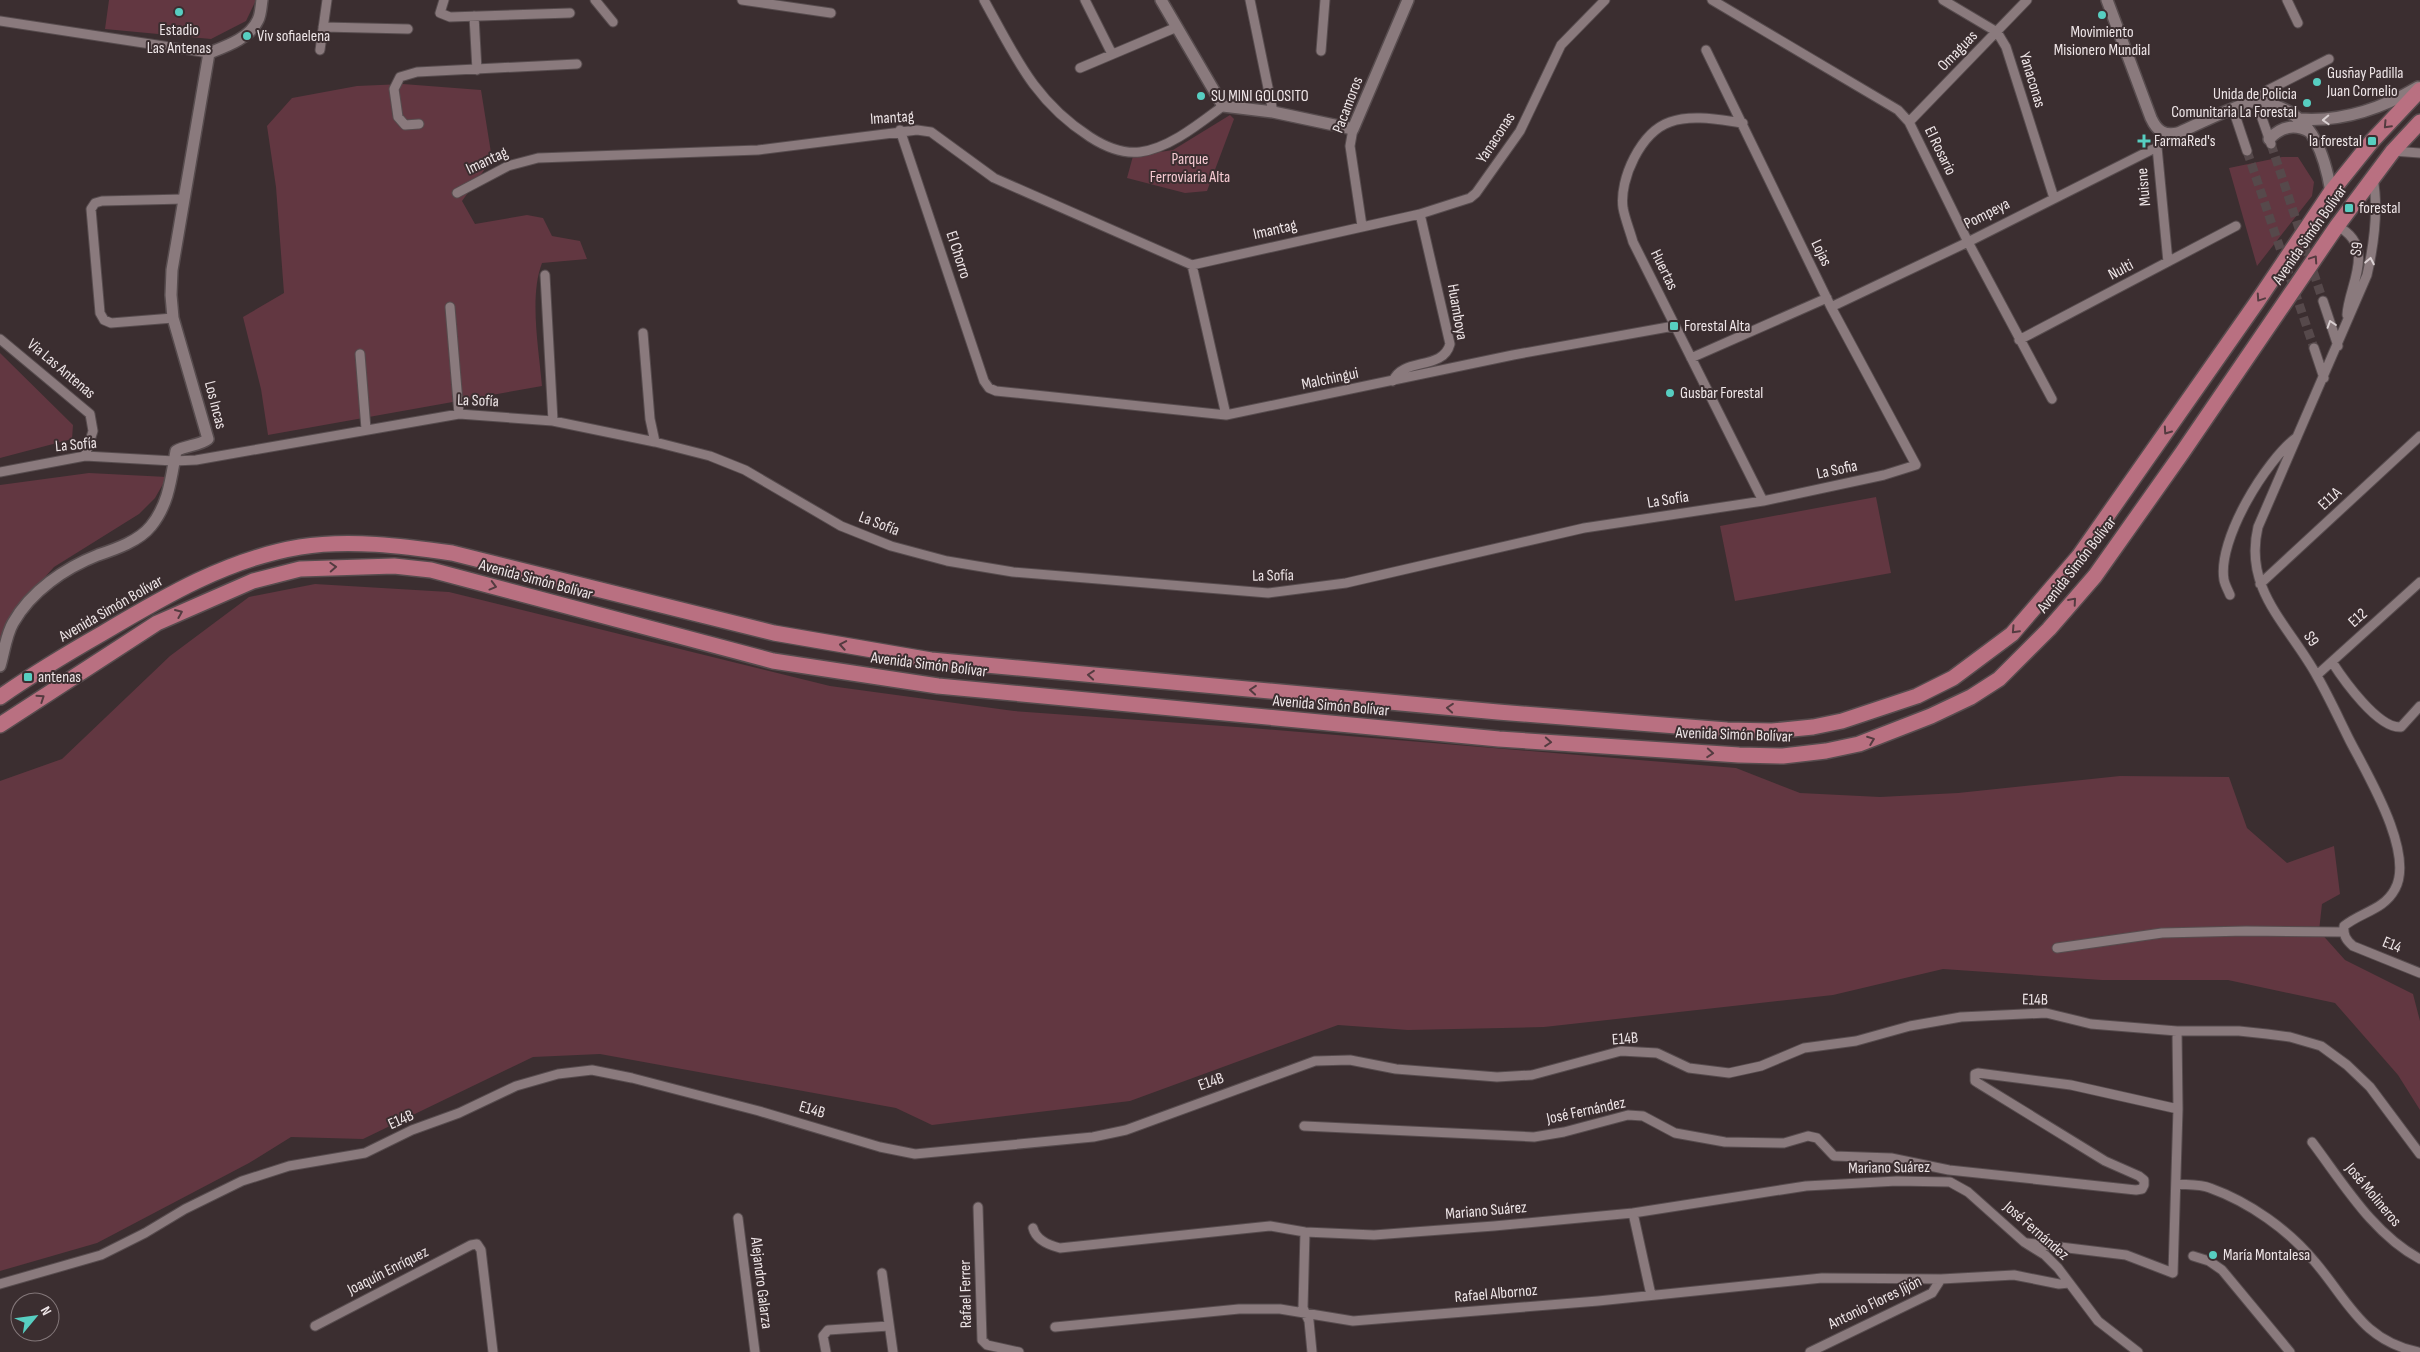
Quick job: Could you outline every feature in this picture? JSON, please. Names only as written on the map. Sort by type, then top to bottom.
[{"type":"highway","name":"Avenida Simón Bolívar","points":[[0,695],[109,629],[198,580],[249,559],[292,549],[347,545],[405,546],[452,553],[774,633],[931,660],[1508,713],[1727,730],[1796,729],[1842,722],[1917,696],[1953,678],[2012,634],[2079,556],[2257,302],[2331,192],[2372,141],[2420,88]]},
{"type":"highway","name":"Avenida Simón Bolívar","points":[[0,725],[157,622],[254,581],[300,569],[394,566],[431,570],[773,661],[938,686],[1499,739],[1740,755],[1784,756],[1826,751],[1859,744],[1931,716],[1999,679],[2049,629],[2095,576],[2336,226],[2393,151],[2420,122]]},
{"type":"street","points":[[0,21],[209,53],[231,45],[248,33],[258,20],[262,0]]},
{"type":"street","points":[[320,50],[327,0]]},
{"type":"street","points":[[444,0],[440,13],[445,16],[570,13]]},
{"type":"street","points":[[596,0],[613,22]]},
{"type":"street","points":[[742,0],[831,13]]},
{"type":"street","points":[[984,0],[1030,81],[1048,104],[1071,124],[1098,141],[1118,150],[1139,152],[1161,145],[1205,120],[1223,106],[1273,112],[1353,128]]},
{"type":"street","points":[[1085,0],[1112,54]]},
{"type":"street","points":[[1161,0],[1223,106]]},
{"type":"street","points":[[1250,0],[1273,112]]},
{"type":"street","points":[[1321,51],[1325,0]]},
{"type":"street","name":"Pacamoros","points":[[1362,226],[1350,146],[1353,128],[1408,0]]},
{"type":"street","name":"Yanaconas","points":[[1362,226],[1420,214],[1460,202],[1476,193],[1520,131],[1561,45],[1605,0]]},
{"type":"street","name":"El Rosario","points":[[1712,0],[1898,110],[1909,122],[1968,242],[2052,399]]},
{"type":"street","points":[[1944,0],[1998,32]]},
{"type":"street","name":"Omaguas","points":[[1909,122],[2027,0]]},
{"type":"street","points":[[2107,0],[2151,118],[2160,132],[2168,135],[2178,133],[2232,109],[2256,101],[2268,90],[2329,60]]},
{"type":"street","points":[[2287,0],[2298,23]]},
{"type":"street","points":[[474,16],[477,70]]},
{"type":"street","points":[[323,27],[408,29]]},
{"type":"street","points":[[1080,68],[1177,27]]},
{"type":"street","name":"Yanaconas","points":[[1998,32],[2006,47],[2054,198]]},
{"type":"street","name":"Lojas","points":[[1706,50],[1829,303],[1916,465]]},
{"type":"street","name":"Los Incas","points":[[174,461],[176,451],[203,443],[208,439],[173,318],[171,295],[172,270],[209,53]]},
{"type":"street","points":[[419,124],[405,125],[398,117],[394,89],[400,77],[417,72],[577,64]]},
{"type":"street","points":[[2300,119],[2336,120],[2363,113],[2420,88]]},
{"type":"street","points":[[2256,101],[2285,109],[2300,119],[2322,153],[2331,192]]},
{"type":"street","points":[[2256,101],[2270,142],[2281,130],[2288,127],[2304,128],[2310,133]]},
{"type":"street","points":[[2232,109],[2247,151]]},
{"type":"street","name":"Huertas","points":[[1743,123],[1708,118],[1672,121],[1657,128],[1644,141],[1628,171],[1623,207],[1631,233],[1674,326],[1763,501]]},
{"type":"street","name":"Imantag","points":[[457,193],[508,166],[538,158],[758,150],[900,130],[931,132],[994,178],[1192,264],[1362,226]]},
{"type":"street","name":"El Chorro","points":[[900,130],[984,381],[988,388]]},
{"type":"street","name":"Muisne","points":[[2160,132],[2157,147],[2168,262]]},
{"type":"street","name":"Pompeya","points":[[1691,358],[1829,303],[1968,242],[2157,147]]},
{"type":"street","points":[[2393,151],[2420,153]]},
{"type":"street","name":"S9","points":[[2343,932],[2344,926],[2351,920],[2371,912],[2385,903],[2395,889],[2401,873],[2397,846],[2385,810],[2317,675],[2278,617],[2260,584],[2254,560],[2258,527],[2368,276],[2373,246],[2376,192],[2373,176]]},
{"type":"street","points":[[173,318],[111,323],[104,320],[100,313],[92,209],[95,204],[102,201],[184,199]]},
{"type":"street","name":"Huamboya","points":[[1393,381],[1395,375],[1401,370],[1441,358],[1448,352],[1450,344],[1420,214]]},
{"type":"street","name":"Nulti","points":[[2019,340],[2236,226]]},
{"type":"street","name":"S9","points":[[2336,226],[2351,238],[2357,252],[2357,279],[2349,303],[2348,323]]},
{"type":"street","points":[[1192,264],[1226,415]]},
{"type":"street","points":[[545,275],[553,421]]},
{"type":"street","points":[[2323,302],[2338,346]]},
{"type":"street","points":[[450,308],[459,414]]},
{"type":"street","name":"Malchingui","points":[[988,388],[996,391],[1226,415],[1513,355],[1674,326]]},
{"type":"street","points":[[643,333],[650,419],[655,442]]},
{"type":"street","name":"Via Las Antenas","points":[[0,339],[90,414],[92,438],[85,456]]},
{"type":"street","points":[[2314,348],[2324,378]]},
{"type":"street","points":[[360,354],[366,429]]},
{"type":"street","name":"La Sofía","points":[[0,472],[85,456],[174,461],[196,460],[459,414],[553,421],[655,442],[710,456],[745,470],[841,526],[891,546],[947,561],[1014,572],[1268,593],[1346,584],[1584,528],[1763,501]]},
{"type":"street","points":[[2230,595],[2224,580],[2226,560],[2232,535],[2244,506],[2256,483],[2278,454],[2298,436]]},
{"type":"street","name":"E11A","points":[[2260,584],[2420,436]]},
{"type":"street","points":[[0,666],[13,623],[35,595],[60,574],[85,560],[125,545],[150,528],[163,509],[174,461]]},
{"type":"street","name":"La Sofia","points":[[1763,501],[1884,475],[1916,465]]},
{"type":"street","name":"E12","points":[[2317,675],[2420,582]]},
{"type":"street","points":[[2332,662],[2362,701],[2391,726],[2400,727],[2420,706]]},
{"type":"street","points":[[2057,948],[2162,933],[2343,932]]},
{"type":"street","name":"E14","points":[[2343,932],[2346,940],[2353,946],[2420,973]]},
{"type":"street","name":"E14B","points":[[0,1284],[101,1255],[145,1233],[185,1209],[242,1181],[289,1166],[365,1153],[412,1130],[458,1113],[516,1086],[558,1074],[592,1070],[641,1080],[915,1154],[1093,1136],[1126,1130],[1315,1061],[1350,1060],[1396,1069],[1497,1077],[1532,1075],[1621,1051],[1657,1053],[1689,1068],[1729,1073],[1761,1066],[1804,1048],[1856,1041],[1910,1026],[1961,1017],[2046,1013],[2091,1024],[2177,1032],[2239,1031],[2290,1037],[2321,1046],[2347,1065],[2370,1087],[2420,1154]]},
{"type":"street","points":[[2024,1242],[2126,1255],[2172,1273],[2178,1109],[2177,1032]]},
{"type":"street","name":"Mariano Suárez","points":[[1949,1170],[2136,1190],[2142,1189],[2144,1185],[2144,1180],[2130,1170],[2105,1161],[1978,1083],[1974,1077],[1978,1073],[2071,1085],[2178,1109]]},
{"type":"street","name":"José Fernández","points":[[1304,1126],[1534,1137],[1564,1132],[1628,1115],[1643,1116],[1675,1133],[1698,1138],[1725,1142],[1784,1143],[1808,1136],[1817,1138],[1834,1156],[1890,1158],[1949,1170]]},
{"type":"street","name":"José Molineros","points":[[2312,1142],[2365,1212],[2390,1239],[2420,1259]]},
{"type":"street","points":[[1949,1170],[1950,1182]]},
{"type":"street","name":"Mariano Suárez","points":[[1033,1228],[1034,1232],[1045,1244],[1060,1248],[1270,1226],[1305,1232],[1374,1235],[1633,1213],[1806,1186],[1897,1180],[1950,1182]]},
{"type":"street","name":"José Fernández","points":[[1950,1182],[1968,1192],[2024,1242],[2045,1255],[2098,1321],[2138,1352]]},
{"type":"street","points":[[2176,1184],[2209,1187],[2259,1213],[2297,1242],[2315,1262],[2361,1322],[2378,1337],[2393,1346],[2418,1352]]},
{"type":"street","name":"Rafael Ferrer","points":[[978,1207],[982,1340],[987,1345],[1019,1352]]},
{"type":"street","points":[[1633,1213],[1651,1295]]},
{"type":"street","name":"Alejandro Galarza","points":[[738,1218],[755,1352]]},
{"type":"street","points":[[1305,1232],[1303,1308],[1306,1314],[1312,1352]]},
{"type":"street","name":"Joaquín Enríquez","points":[[314,1326],[471,1245],[477,1244],[481,1250],[493,1352]]},
{"type":"street","points":[[2193,1256],[2209,1261],[2222,1270],[2290,1352]]},
{"type":"street","points":[[882,1274],[893,1352]]},
{"type":"street","name":"Antonio Flores Jijón","points":[[1810,1352],[1932,1293],[1941,1279],[2014,1275],[2058,1284],[2069,1283]]},
{"type":"street","name":"Rafael Albornoz","points":[[1055,1327],[1238,1309],[1280,1309],[1352,1321],[1822,1278],[1941,1279]]},
{"type":"street","points":[[826,1352],[824,1332],[828,1330],[889,1326]]},
{"type":"green space","name":"Estadio Las Antenas","points":[[109,0],[256,0],[246,21],[211,39],[105,29]]},
{"type":"green space","points":[[403,84],[481,90],[492,159],[462,201],[475,224],[527,215],[543,218],[552,236],[580,241],[587,259],[542,263],[538,277],[535,307],[542,386],[268,435],[261,389],[243,317],[284,293],[276,187],[267,126],[292,98],[357,86]]},
{"type":"green space","name":"Parque Ferroviaria Alta","points":[[1230,115],[1234,119],[1207,191],[1185,193],[1127,178],[1133,156],[1173,150]]},
{"type":"green space","points":[[2282,157],[2298,157],[2314,182],[2312,196],[2257,266],[2229,168]]},
{"type":"green space","points":[[0,353],[73,425],[72,439],[0,458]]},
{"type":"green space","points":[[89,473],[167,477],[155,498],[139,514],[54,567],[11,615],[0,641],[0,485]]},
{"type":"green space","points":[[1876,497],[1891,573],[1735,601],[1720,526]]},
{"type":"green space","points":[[315,584],[449,592],[830,686],[1014,711],[1251,728],[1736,768],[1800,793],[1880,797],[1958,793],[2120,776],[2229,777],[2247,828],[2287,863],[2334,846],[2340,894],[2322,904],[2319,931],[2345,960],[2413,994],[2420,1021],[2420,1110],[2398,1075],[2335,1003],[2228,980],[2102,980],[1943,969],[1833,995],[1544,1027],[1408,1030],[1338,1025],[1130,1101],[932,1125],[896,1108],[600,1054],[533,1057],[363,1139],[291,1137],[249,1163],[97,1243],[0,1271],[0,781],[62,759],[170,656],[249,597]]},
{"type":"tunnel","points":[[2271,144],[2323,301]]},
{"type":"tunnel","points":[[2247,151],[2314,348]]},
{"type":"place","name":"Estadio Las Antenas","points":[[179,12]]},
{"type":"place","name":"Movimiento Misionero Mundial","points":[[2102,15]]},
{"type":"place","name":"Viv sofiaelena","points":[[247,36]]},
{"type":"place","name":"Gusñay Padilla Juan Cornelio","points":[[2317,82]]},
{"type":"place","name":"SU MINI GOLOSITO","points":[[1201,96]]},
{"type":"place","name":"Unida de Policia Comunitaria La Forestal","points":[[2307,103]]},
{"type":"place","name":"FarmaRed's","points":[[2144,141]]},
{"type":"place","name":"la forestal","points":[[2372,141]]},
{"type":"place","name":"forestal","points":[[2349,208]]},
{"type":"place","name":"Forestal Alta","points":[[1674,326]]},
{"type":"place","name":"Gusbar Forestal","points":[[1670,393]]},
{"type":"place","name":"antenas","points":[[28,677]]},
{"type":"place","name":"María Montalesa","points":[[2213,1255]]}]
